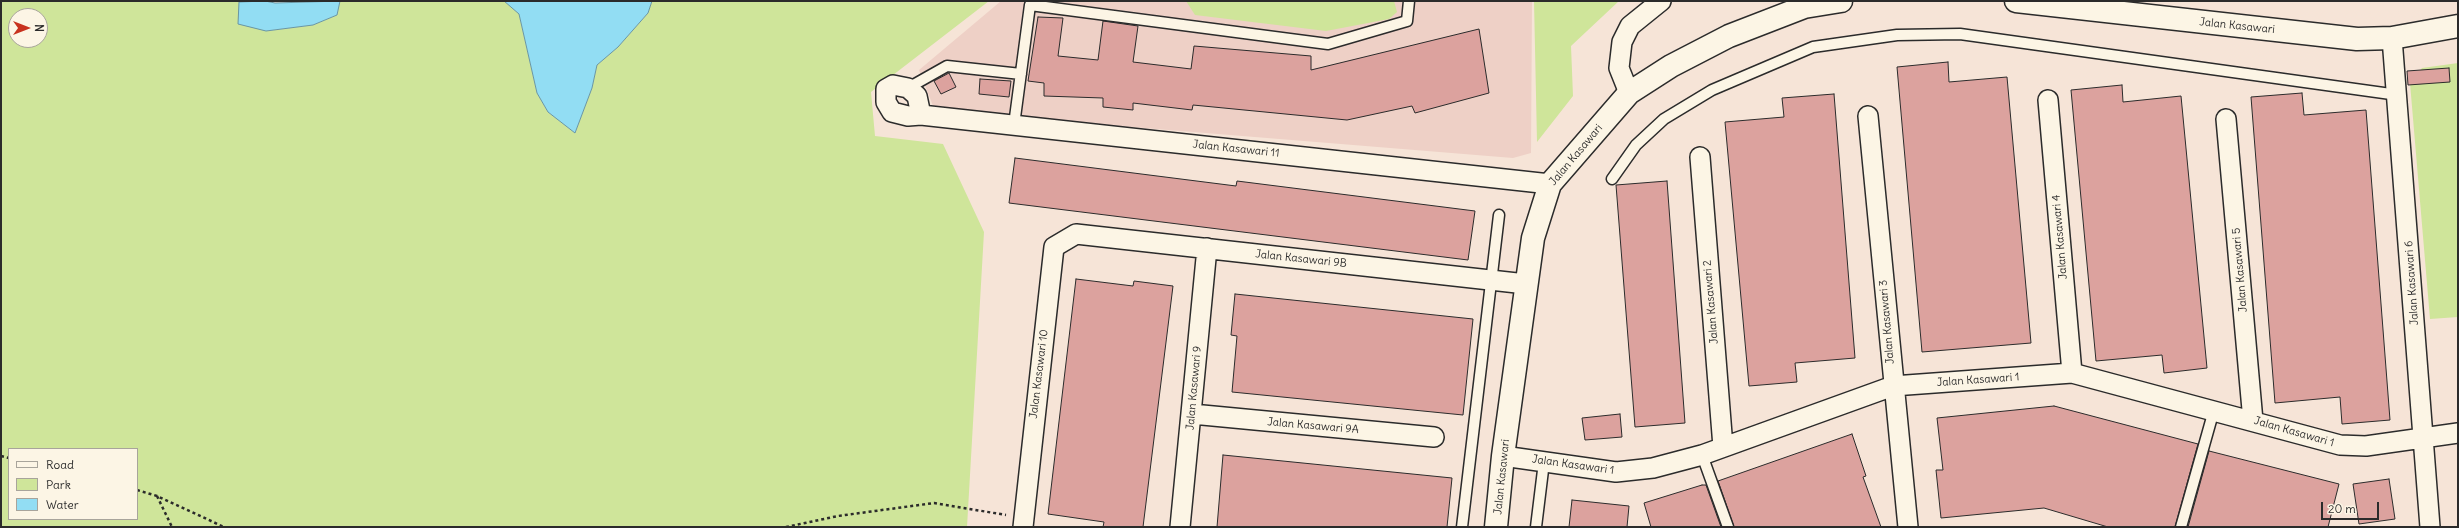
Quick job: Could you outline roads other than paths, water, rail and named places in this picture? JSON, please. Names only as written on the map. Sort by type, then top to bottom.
[{"type":"street","points":[[1629,93],[1619,68],[1622,42],[1630,26],[1661,1]]},
{"type":"street","name":"Jalan Kasawari","points":[[1496,527],[1503,456],[1533,238],[1550,184],[1629,93],[1671,66],[1729,36],[1804,7],[1841,1]]},
{"type":"street","name":"Jalan Kasawari","points":[[2016,1],[2357,39],[2392,38],[2458,26]]},
{"type":"street","name":"Jalan Kasawari 6","points":[[2392,38],[2398,95],[2430,527]]},
{"type":"street","name":"Jalan Kasawari 11","points":[[908,88],[893,85],[886,89],[886,102],[892,112],[908,116],[921,115],[1550,184]]},
{"type":"street","points":[[908,88],[917,96],[921,115]]},
{"type":"street","name":"Jalan Kasawari 4","points":[[2048,100],[2072,373]]},
{"type":"street","name":"Jalan Kasawari 3","points":[[1868,116],[1893,386],[1908,527]]},
{"type":"street","name":"Jalan Kasawari 5","points":[[2226,119],[2254,421]]},
{"type":"street","name":"Jalan Kasawari 2","points":[[1700,156],[1723,447]]},
{"type":"street","name":"Jalan Kasawari 9B","points":[[1076,234],[1526,284]]},
{"type":"street","name":"Jalan Kasawari 10","points":[[1022,523],[1054,247],[1076,234]]},
{"type":"street","name":"Jalan Kasawari 9","points":[[1180,527],[1207,248]]},
{"type":"street","name":"Jalan Kasawari 1","points":[[1503,456],[1616,472],[1653,468],[1702,455],[1893,386],[2072,373],[2214,410],[2340,446],[2366,446],[2424,436],[2458,433]]},
{"type":"street","name":"Jalan Kasawari 9A","points":[[1192,414],[1434,437]]},
{"type":"lane","points":[[1014,125],[1030,5],[1328,44],[1407,21],[1409,1]]},
{"type":"lane","points":[[1612,179],[1636,145],[1658,124],[1712,90],[1813,47],[1897,35],[1960,34],[2398,95]]},
{"type":"lane","points":[[908,88],[947,66],[1021,74]]},
{"type":"lane","points":[[1462,527],[1490,280],[1499,215]]},
{"type":"lane","points":[[2181,527],[2214,410]]},
{"type":"lane","points":[[1702,455],[1728,527]]},
{"type":"lane","points":[[1536,527],[1544,462]]},
{"type":"water","points":[[265,1],[275,3],[340,1],[337,15],[313,25],[266,31],[238,24],[239,2]]},
{"type":"water","points":[[504,1],[652,1],[648,13],[618,47],[597,65],[592,88],[575,133],[548,112],[537,93],[519,14]]}]
